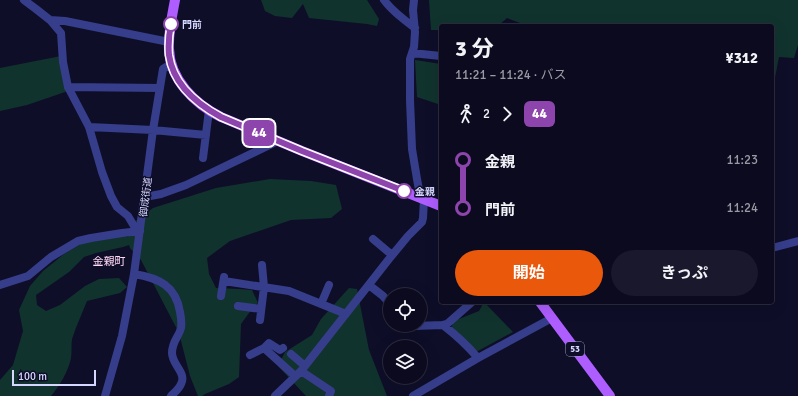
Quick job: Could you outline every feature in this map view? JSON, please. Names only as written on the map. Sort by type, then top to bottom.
[{"type":"main road","points":[[175,0],[169,42],[169,56],[171,64],[180,82],[193,99],[221,117],[439,205]]},
{"type":"main road","name":"53","points":[[542,304],[610,396]]},
{"type":"street","points":[[24,0],[50,20],[61,33],[63,62],[68,87],[89,127],[102,172],[111,196],[117,207],[128,216],[134,226],[140,231]]},
{"type":"street","points":[[384,0],[389,7],[415,28]]},
{"type":"street","points":[[276,396],[300,371],[392,255],[422,222],[421,198],[411,137],[410,59],[415,39],[413,10],[414,0]]},
{"type":"street","points":[[36,8],[65,21]]},
{"type":"street","points":[[50,20],[65,21],[169,42]]},
{"type":"street","points":[[412,53],[439,56]]},
{"type":"street","name":"御成街道","points":[[105,396],[122,336],[134,274],[153,130],[163,69],[171,64]]},
{"type":"street","points":[[68,87],[160,88]]},
{"type":"street","points":[[203,158],[209,110]]},
{"type":"street","points":[[89,127],[153,130],[206,135]]},
{"type":"street","points":[[145,197],[161,194],[186,185],[278,141]]},
{"type":"street","points":[[0,285],[28,276],[51,257],[78,241],[107,235],[140,231]]},
{"type":"street","points":[[372,239],[392,255]]},
{"type":"street","points":[[774,247],[798,241]]},
{"type":"street","points":[[260,320],[264,287],[262,265]]},
{"type":"street","points":[[134,274],[144,275],[166,285],[177,299],[181,329],[172,346],[172,355],[183,379],[181,385],[171,396]]},
{"type":"street","points":[[221,296],[224,279],[289,291],[346,314]]},
{"type":"street","points":[[321,304],[329,285]]},
{"type":"street","points":[[369,285],[383,296]]},
{"type":"street","points":[[303,306],[305,298]]},
{"type":"street","points":[[427,325],[447,324],[470,304]]},
{"type":"street","points":[[238,306],[261,309]]},
{"type":"street","points":[[413,396],[478,358],[552,318]]},
{"type":"street","points":[[443,324],[468,346],[478,358]]},
{"type":"street","points":[[250,355],[264,348],[269,343],[280,350],[283,348]]},
{"type":"street","points":[[264,348],[331,391],[329,396]]},
{"type":"street","points":[[291,354],[300,371]]},
{"type":"green space","points":[[261,0],[367,0],[379,19],[377,26],[309,18],[303,4],[292,18],[275,16],[265,11]]},
{"type":"green space","points":[[429,0],[798,0],[798,45],[794,58],[779,57],[774,83],[774,24],[523,24],[507,18],[500,24],[439,24],[439,30],[431,30]]},
{"type":"green space","points":[[61,56],[68,91],[27,105],[0,111],[0,68]]},
{"type":"green space","points":[[415,60],[439,64],[439,104],[417,97]]},
{"type":"green space","points":[[270,179],[311,181],[336,185],[342,209],[331,218],[291,220],[230,241],[207,258],[209,274],[216,288],[252,290],[258,303],[241,324],[239,377],[229,384],[202,396],[198,396],[190,376],[179,333],[141,260],[129,245],[84,257],[69,272],[36,295],[37,305],[46,311],[60,305],[85,286],[99,279],[119,278],[127,287],[120,293],[87,301],[72,339],[71,358],[68,368],[51,396],[0,396],[0,380],[13,365],[23,331],[19,310],[30,286],[43,271],[64,254],[86,241],[125,236],[128,237],[133,223],[153,208],[216,188]]},
{"type":"green space","points":[[349,288],[357,289],[369,350],[387,396],[306,396],[278,366],[285,352],[312,335],[321,319]]},
{"type":"green space","points":[[483,304],[486,304],[513,332],[476,352],[451,328],[454,321],[479,311]]},
{"type":"bus line","name":"44","points":[[171,24],[169,56],[171,64],[180,82],[193,99],[221,117],[404,191]]},
{"type":"place","name":"門前","points":[[171,24]]},
{"type":"place","name":"金親","points":[[404,191]]},
{"type":"district","name":"金親町","points":[[109,261]]}]
